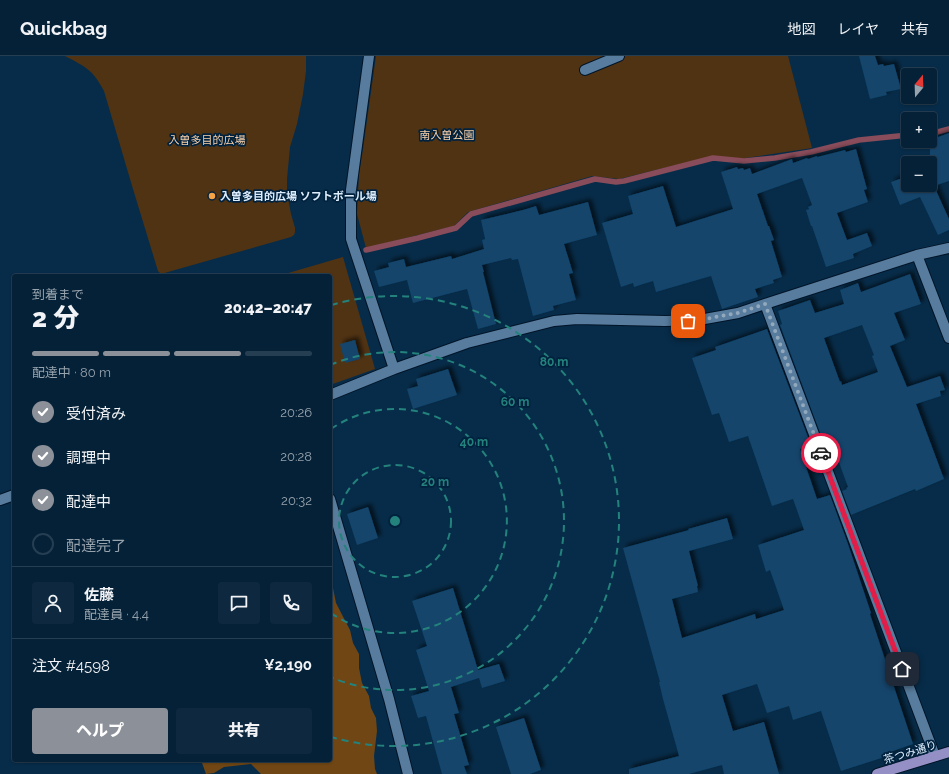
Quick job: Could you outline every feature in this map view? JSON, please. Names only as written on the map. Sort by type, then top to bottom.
[{"type":"main road","name":"茶つみ通り","points":[[877,774],[949,752]]},
{"type":"street","points":[[369,56],[350,190],[351,239],[394,369]]},
{"type":"street","points":[[585,70],[619,56]]},
{"type":"street","points":[[332,394],[394,369],[467,343],[554,321],[577,319],[665,321],[699,320],[738,313],[917,255],[949,248]]},
{"type":"street","points":[[917,255],[949,338]]},
{"type":"street","points":[[765,304],[935,756]]},
{"type":"street","points":[[0,500],[12,496]]},
{"type":"street","points":[[332,506],[389,699],[408,774]]},
{"type":"green space","name":"入曽多目的広場","points":[[65,56],[306,56],[303,94],[297,124],[290,147],[287,179],[287,193],[295,228],[294,235],[161,274],[158,271],[104,91],[96,78],[88,70]]},
{"type":"green space","name":"南入曽公園","points":[[376,56],[788,56],[812,148],[739,159],[713,156],[619,179],[592,176],[468,212],[454,226],[366,248],[357,214],[359,174]]},
{"type":"green space","points":[[343,257],[375,369],[332,384],[332,274],[285,274]]},
{"type":"shaded area","points":[[332,583],[336,603],[350,630],[353,643],[359,654],[359,668],[362,683],[369,696],[371,708],[376,718],[377,731],[374,756],[377,774],[261,774],[251,764],[224,767],[214,773],[206,774],[202,762],[332,762]]},
{"type":"building","points":[[859,56],[875,56],[878,65],[883,64],[884,66],[894,64],[901,89],[886,92],[887,95],[870,99]]},
{"type":"building","points":[[949,133],[949,181],[937,185],[937,156],[930,156],[930,148],[937,148],[937,137]]},
{"type":"building","points":[[856,149],[867,189],[864,190],[868,202],[837,213],[847,240],[867,233],[872,246],[853,254],[854,258],[826,267],[806,210],[812,205],[802,178],[757,194],[774,240],[771,241],[782,277],[773,280],[774,283],[755,289],[758,297],[722,309],[711,276],[656,292],[653,281],[634,287],[633,283],[621,287],[602,223],[633,214],[628,196],[663,186],[676,227],[733,209],[721,172],[737,167],[738,169],[743,168],[744,170],[750,168],[752,174],[792,159],[793,163],[807,158]]},
{"type":"building","points":[[901,178],[901,192],[937,192],[949,219],[949,230],[938,235],[920,197],[900,205],[891,182]]},
{"type":"building","points":[[588,202],[597,235],[564,244],[573,273],[569,274],[576,300],[553,306],[554,310],[533,316],[518,259],[512,260],[511,258],[482,265],[496,324],[478,329],[467,289],[413,303],[407,280],[379,287],[374,271],[389,267],[388,263],[404,259],[406,267],[451,256],[452,259],[484,249],[482,240],[485,239],[481,220],[536,206],[539,215]]},
{"type":"building","points":[[910,274],[921,304],[894,313],[905,340],[890,346],[907,387],[940,376],[945,390],[940,391],[941,396],[916,404],[944,479],[851,515],[842,491],[848,487],[830,438],[823,441],[780,325],[782,324],[778,311],[810,300],[815,313],[844,304],[840,290],[858,283],[861,292]],"holes":[[[862,325],[874,355],[872,356],[878,372],[842,385],[824,338]]]},
{"type":"building","points":[[767,329],[811,445],[800,449],[817,499],[830,495],[871,613],[870,614],[913,744],[893,751],[894,754],[841,771],[821,711],[793,720],[789,706],[767,713],[757,684],[722,695],[733,731],[764,722],[779,774],[724,774],[722,765],[689,774],[629,774],[629,769],[679,756],[623,548],[727,518],[733,539],[689,551],[698,586],[698,592],[672,599],[682,638],[755,614],[756,619],[784,610],[770,570],[766,572],[758,545],[804,530],[793,499],[772,506],[748,436],[729,442],[719,413],[712,415],[692,358],[716,350],[715,347]]},
{"type":"building","points":[[355,340],[360,359],[345,363],[340,344]]},
{"type":"building","points":[[448,369],[457,395],[413,409],[407,389],[418,386],[416,379]]},
{"type":"building","points":[[368,507],[378,538],[357,545],[347,514]]},
{"type":"building","points":[[453,588],[478,670],[499,664],[505,681],[482,688],[479,678],[451,687],[459,713],[454,714],[469,765],[464,766],[467,774],[442,774],[426,716],[418,718],[411,696],[429,691],[416,650],[427,646],[412,601]]},
{"type":"building","points":[[524,718],[541,770],[530,774],[511,774],[496,727]]},
{"type":"waterway","points":[[937,132],[949,129]]},
{"type":"waterway","points":[[366,250],[456,228],[471,214],[595,179],[616,182],[624,181],[713,158],[744,161],[775,158],[811,152],[859,140],[901,136]]},
{"type":"way so far","points":[[688,321],[738,313],[765,304],[821,453]]},
{"type":"place","name":"入曽多目的広場 ソフトボール場","points":[[212,196]]},
{"type":"route","points":[[821,453],[902,669]]}]
